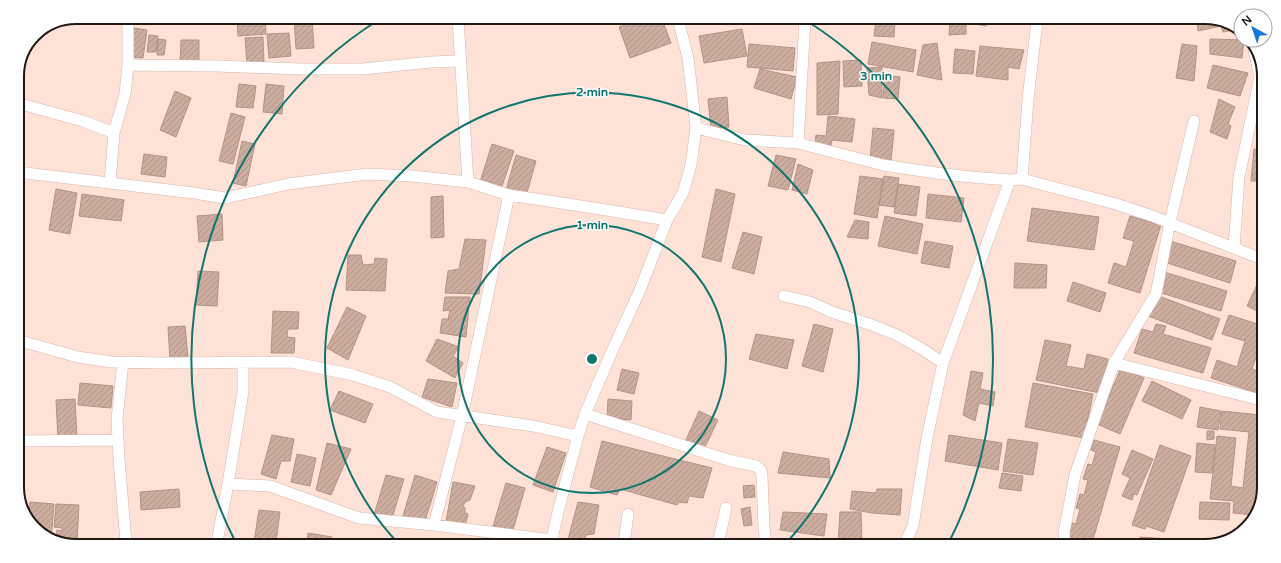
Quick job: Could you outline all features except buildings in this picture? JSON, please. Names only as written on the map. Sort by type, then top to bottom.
[{"type":"street","points":[[110,183],[114,133],[125,94],[128,65],[128,24]]},
{"type":"street","points":[[458,24],[468,182]]},
{"type":"street","points":[[553,539],[558,508],[585,414],[640,290],[667,220],[683,193],[691,165],[696,128],[688,58],[679,24]]},
{"type":"street","points":[[798,143],[806,24]]},
{"type":"street","points":[[907,539],[913,526],[927,438],[943,363],[1016,179],[1028,99],[1037,24]]},
{"type":"street","points":[[128,65],[363,69],[431,62],[460,61]]},
{"type":"street","points":[[1234,248],[1239,177],[1257,90]]},
{"type":"street","points":[[24,106],[83,121],[114,133]]},
{"type":"street","points":[[1064,539],[1064,533],[1075,475],[1114,363],[1156,294],[1170,222],[1194,121]]},
{"type":"street","points":[[696,128],[745,140],[798,143],[883,165],[971,177],[1016,179],[1116,204],[1170,222],[1257,257]]},
{"type":"street","points":[[24,173],[225,198],[288,184],[367,174],[412,176],[468,182],[509,195],[667,220]]},
{"type":"street","points":[[434,525],[462,416],[509,195]]},
{"type":"street","points":[[784,296],[810,302],[832,312],[897,335],[943,363]]},
{"type":"street","points":[[24,342],[78,358],[123,362],[291,362],[353,375],[390,387],[437,412],[533,426],[578,436]]},
{"type":"street","points":[[123,362],[117,419],[126,539]]},
{"type":"street","points":[[218,539],[243,392],[243,362]]},
{"type":"street","points":[[1114,363],[1257,399]]},
{"type":"street","points":[[585,414],[728,460],[756,466],[761,470],[762,476],[765,539]]},
{"type":"street","points":[[24,442],[118,440]]},
{"type":"street","points":[[228,484],[270,486],[359,518],[434,525],[531,539]]},
{"type":"street","points":[[719,539],[726,508]]},
{"type":"street","points":[[625,539],[628,514]]}]
